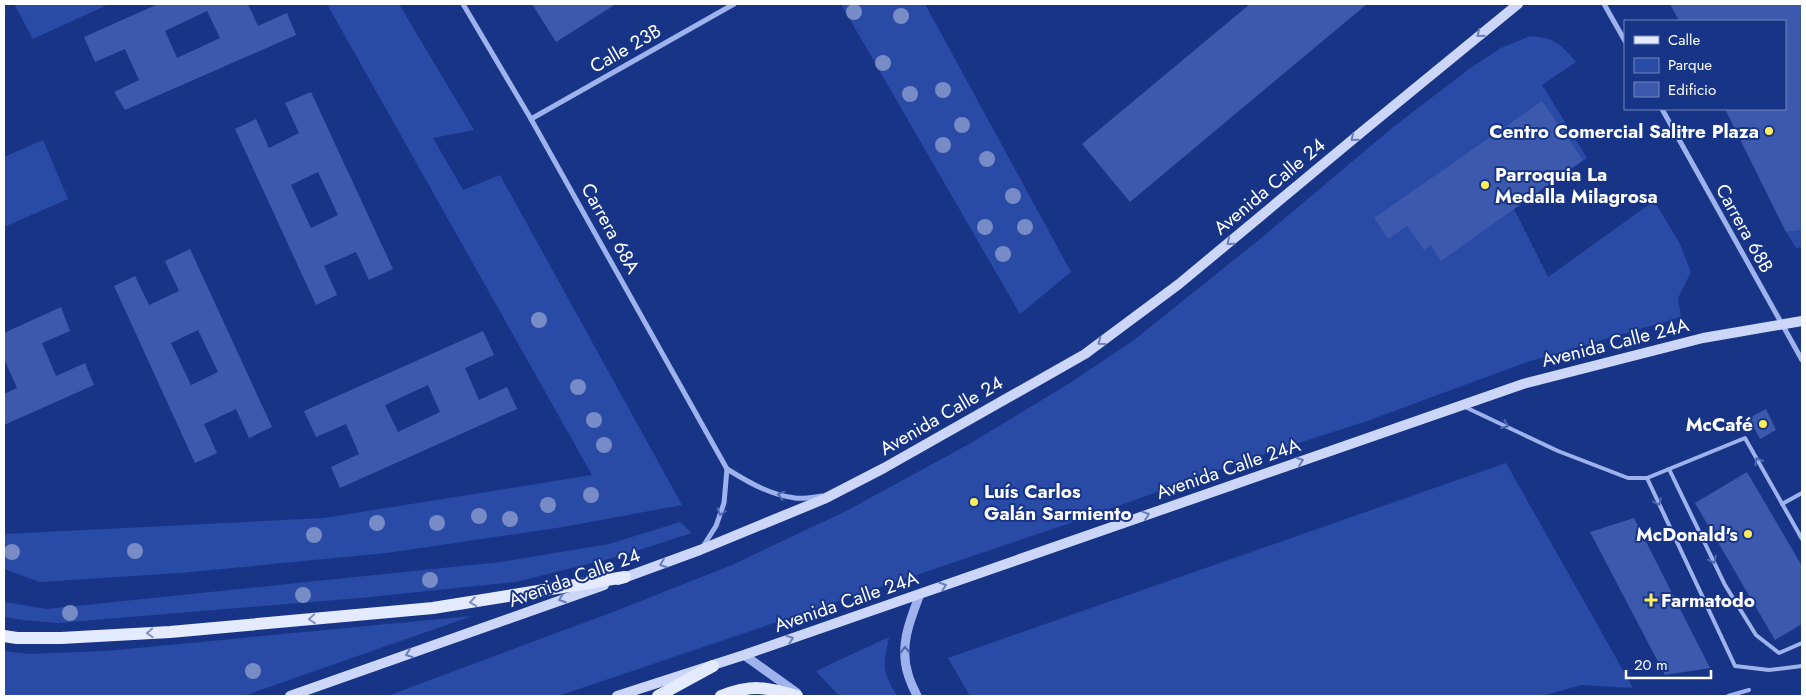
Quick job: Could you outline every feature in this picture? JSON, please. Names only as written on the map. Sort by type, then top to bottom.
[{"type":"main road","name":"Avenida Calle 24","points":[[290,696],[700,550],[830,495],[884,468],[1085,354],[1179,284],[1363,130],[1518,4]]},
{"type":"main road","name":"Avenida Calle 24A","points":[[617,696],[744,656],[1523,384],[1703,338],[1802,321]]},
{"type":"main road","points":[[4,636],[17,638],[61,638],[170,632],[433,608],[625,577]]},
{"type":"main road","points":[[658,696],[713,666]]},
{"type":"main road","points":[[721,696],[753,688],[769,688],[797,696]]},
{"type":"street","name":"Carrera 68A","points":[[463,4],[531,119],[727,469],[750,483],[776,494],[796,498],[830,495]]},
{"type":"street","name":"Calle 23B","points":[[531,119],[734,4]]},
{"type":"street","points":[[1604,4],[1624,39]]},
{"type":"street","name":"Carrera 68B","points":[[1663,110],[1802,360]]},
{"type":"street","points":[[700,550],[716,526],[724,502],[727,469]]},
{"type":"street","points":[[917,696],[907,674],[904,646],[908,627],[920,594]]},
{"type":"street","points":[[744,656],[801,696]]},
{"type":"lane","points":[[1460,405],[1558,451],[1628,478],[1647,478],[1745,438],[1802,539]]},
{"type":"lane","points":[[1669,469],[1725,585],[1756,635],[1779,653],[1802,643]]},
{"type":"lane","points":[[1647,478],[1735,666],[1769,670],[1802,666]]},
{"type":"lane","points":[[1782,504],[1802,493]]},
{"type":"lane","points":[[1728,696],[1749,690]]},
{"type":"green space","points":[[14,4],[109,4],[33,39]]},
{"type":"green space","points":[[327,4],[399,4],[474,130],[433,138],[463,190],[500,175],[682,505],[563,527],[387,553],[180,573],[40,582],[4,569],[4,534],[324,518],[592,475]]},
{"type":"green space","points":[[841,4],[925,4],[1071,272],[1020,314]]},
{"type":"green space","points":[[1530,36],[1551,40],[1566,50],[1576,62],[1542,85],[1587,158],[1514,209],[1548,277],[1654,201],[1679,242],[1691,272],[1678,298],[1681,317],[1524,363],[1370,420],[1243,461],[1085,518],[558,696],[387,696],[613,612],[732,565],[846,511],[971,443],[1070,383],[1134,340],[1265,235],[1392,128],[1469,69],[1501,48]]},
{"type":"green space","points":[[43,140],[68,199],[4,227],[4,157]]},
{"type":"green space","points":[[1802,230],[1802,247],[1796,248],[1786,232]]},
{"type":"green space","points":[[1506,463],[1633,688],[1581,685],[1542,696],[970,696],[948,658]]},
{"type":"green space","points":[[680,522],[692,533],[620,556],[516,582],[360,598],[58,623],[4,617],[4,602],[47,609],[501,562],[609,544]]},
{"type":"green space","points":[[472,616],[243,696],[4,696],[4,651],[28,654],[106,651]]},
{"type":"green space","points":[[889,637],[885,668],[897,696],[839,696],[816,671]]},
{"type":"building","points":[[158,4],[248,4],[258,26],[287,13],[296,35],[125,110],[114,92],[139,80],[125,49],[95,62],[84,37]],"holes":[[[207,11],[220,38],[177,58],[165,31]]]},
{"type":"building","points":[[532,4],[616,4],[556,42]]},
{"type":"building","points":[[1250,4],[1367,4],[1130,202],[1082,144]]},
{"type":"building","name":"Centro Comercial Salitre Plaza","points":[[1670,4],[1802,4],[1802,230],[1786,232],[1725,110],[1786,110],[1786,20],[1678,20]]},
{"type":"building","points":[[311,92],[393,269],[369,280],[356,252],[324,266],[337,295],[316,305],[235,129],[256,119],[269,148],[299,133],[285,103]],"holes":[[[318,172],[338,215],[311,228],[291,185]]]},
{"type":"building","name":"Parroquia La Medalla Milagrosa","points":[[1542,101],[1583,160],[1441,261],[1431,245],[1424,250],[1407,226],[1388,239],[1374,218]]},
{"type":"building","points":[[190,249],[272,427],[249,438],[236,409],[204,424],[217,453],[195,463],[114,286],[135,276],[149,305],[179,291],[165,261]],"holes":[[[198,330],[218,372],[191,385],[171,343]]]},
{"type":"building","points":[[61,307],[70,331],[42,343],[56,376],[85,363],[94,385],[4,425],[4,394],[17,388],[4,361],[4,333]]},
{"type":"building","points":[[483,331],[494,355],[465,368],[479,400],[507,387],[517,409],[340,488],[331,467],[359,454],[346,424],[316,437],[304,411]],"holes":[[[428,385],[440,412],[398,432],[385,405]]]},
{"type":"building","name":"McCafé","points":[[1766,409],[1776,430],[1760,439],[1749,418]]},
{"type":"building","name":"McDonald's","points":[[1747,472],[1802,566],[1802,624],[1775,640],[1695,503]]},
{"type":"building","name":"Farmatodo","points":[[1634,518],[1710,668],[1665,675],[1590,532]]},
{"type":"place","name":"Centro Comercial Salitre Plaza","points":[[1769,131]]},
{"type":"place","name":"Parroquia La Medalla Milagrosa","points":[[1485,185]]},
{"type":"place","name":"McCafé","points":[[1763,424]]},
{"type":"place","name":"Luís Carlos Galán Sarmiento","points":[[974,502]]},
{"type":"place","name":"McDonald's","points":[[1748,534]]},
{"type":"place","name":"Farmatodo","points":[[1651,600]]}]
